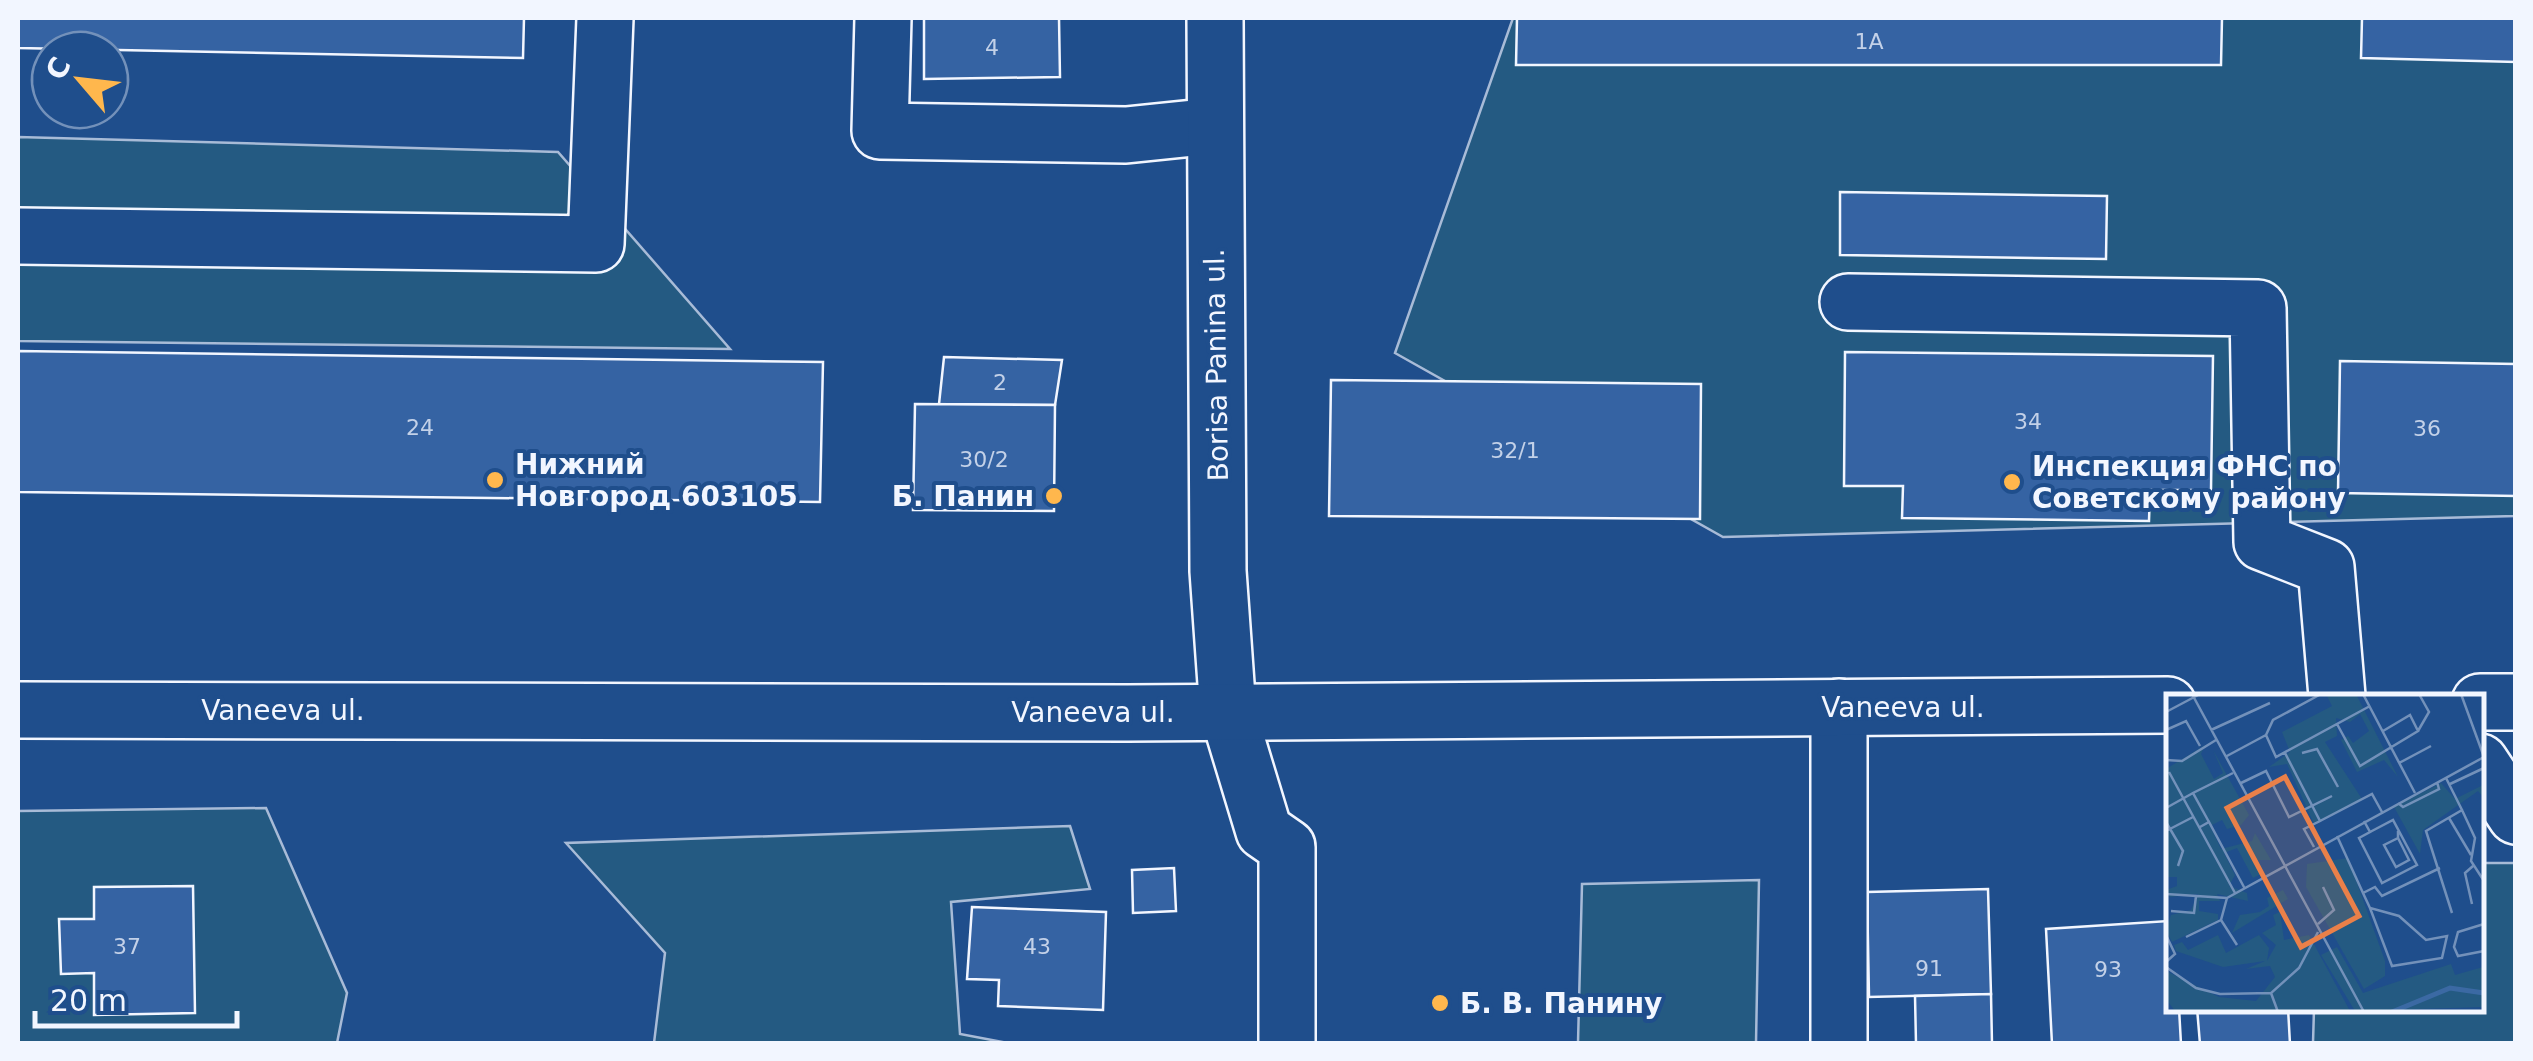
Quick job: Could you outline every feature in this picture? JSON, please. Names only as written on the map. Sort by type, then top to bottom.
[{"type":"main road","points":[[18,236],[596,244],[604,18]]},
{"type":"main road","points":[[883,18],[880,131],[1126,135],[1213,126]]},
{"type":"main road","name":"Borisa Panina ul.","points":[[1215,18],[1218,571],[1228,712],[1264,831],[1287,847],[1287,1044]]},
{"type":"main road","points":[[1848,302],[2258,308],[2262,542],[2326,567],[2338,694]]},
{"type":"main road","points":[[2483,702],[2516,702]]},
{"type":"main road","name":"Vaneeva ul.","points":[[18,710],[1228,712],[2166,705]]},
{"type":"main road","points":[[1839,707],[1839,1044]]},
{"type":"main road","points":[[2483,766],[2516,816]]},
{"type":"shaded area","points":[[1513,18],[2515,18],[2515,516],[1723,537],[1395,353]]},
{"type":"shaded area","points":[[18,137],[558,152],[730,349],[18,341]]},
{"type":"shaded area","points":[[266,808],[347,993],[337,1043],[18,1043],[18,811]]},
{"type":"shaded area","points":[[1070,826],[1090,889],[951,902],[960,1034],[1013,1044],[654,1043],[665,953],[566,843]]},
{"type":"shaded area","points":[[2483,863],[2515,863],[2515,1043],[2313,1043],[2314,1011],[2483,1011]]},
{"type":"shaded area","points":[[1759,880],[1756,1043],[1578,1043],[1582,884]]},
{"type":"building","points":[[18,18],[524,18],[523,58],[130,50],[130,30],[30,30],[30,48],[18,48]]},
{"type":"building","points":[[924,18],[1059,18],[1060,77],[924,79]]},
{"type":"building","points":[[1517,18],[2222,18],[2221,65],[1516,65]]},
{"type":"building","points":[[2362,18],[2516,18],[2516,62],[2361,58]]},
{"type":"building","points":[[1840,192],[2107,196],[2106,259],[1840,255]]},
{"type":"building","points":[[18,351],[823,362],[820,502],[18,492]]},
{"type":"building","points":[[1845,352],[2213,356],[2211,490],[2150,490],[2149,521],[1902,518],[1903,486],[1844,486]]},
{"type":"building","points":[[944,357],[1062,360],[1055,405],[939,404]]},
{"type":"building","points":[[2340,361],[2516,364],[2516,496],[2338,493]]},
{"type":"building","points":[[1331,380],[1701,384],[1700,519],[1329,516]]},
{"type":"building","points":[[915,404],[1055,405],[1054,511],[913,510]]},
{"type":"building","points":[[1174,868],[1176,911],[1133,913],[1132,870]]},
{"type":"building","points":[[193,886],[195,1013],[94,1015],[94,973],[61,974],[59,919],[94,919],[94,887]]},
{"type":"building","points":[[1988,889],[1991,994],[1869,997],[1867,892]]},
{"type":"building","points":[[972,907],[1106,912],[1103,1010],[998,1006],[999,980],[967,979]]},
{"type":"building","points":[[2166,921],[2166,1011],[2179,1011],[2181,1044],[2052,1044],[2046,929]]},
{"type":"building","points":[[1991,994],[1992,1044],[1916,1044],[1915,996]]},
{"type":"building","points":[[2197,1011],[2288,1011],[2290,1044],[2200,1044]]},
{"type":"place","name":"Нижний Новгород 603105","points":[[495,480]]},
{"type":"place","name":"Инспекция ФНС по Советскому району","points":[[2012,482]]},
{"type":"place","name":"Б. Панин","points":[[1054,496]]},
{"type":"place","name":"Б. В. Панину","points":[[1440,1003]]}]
